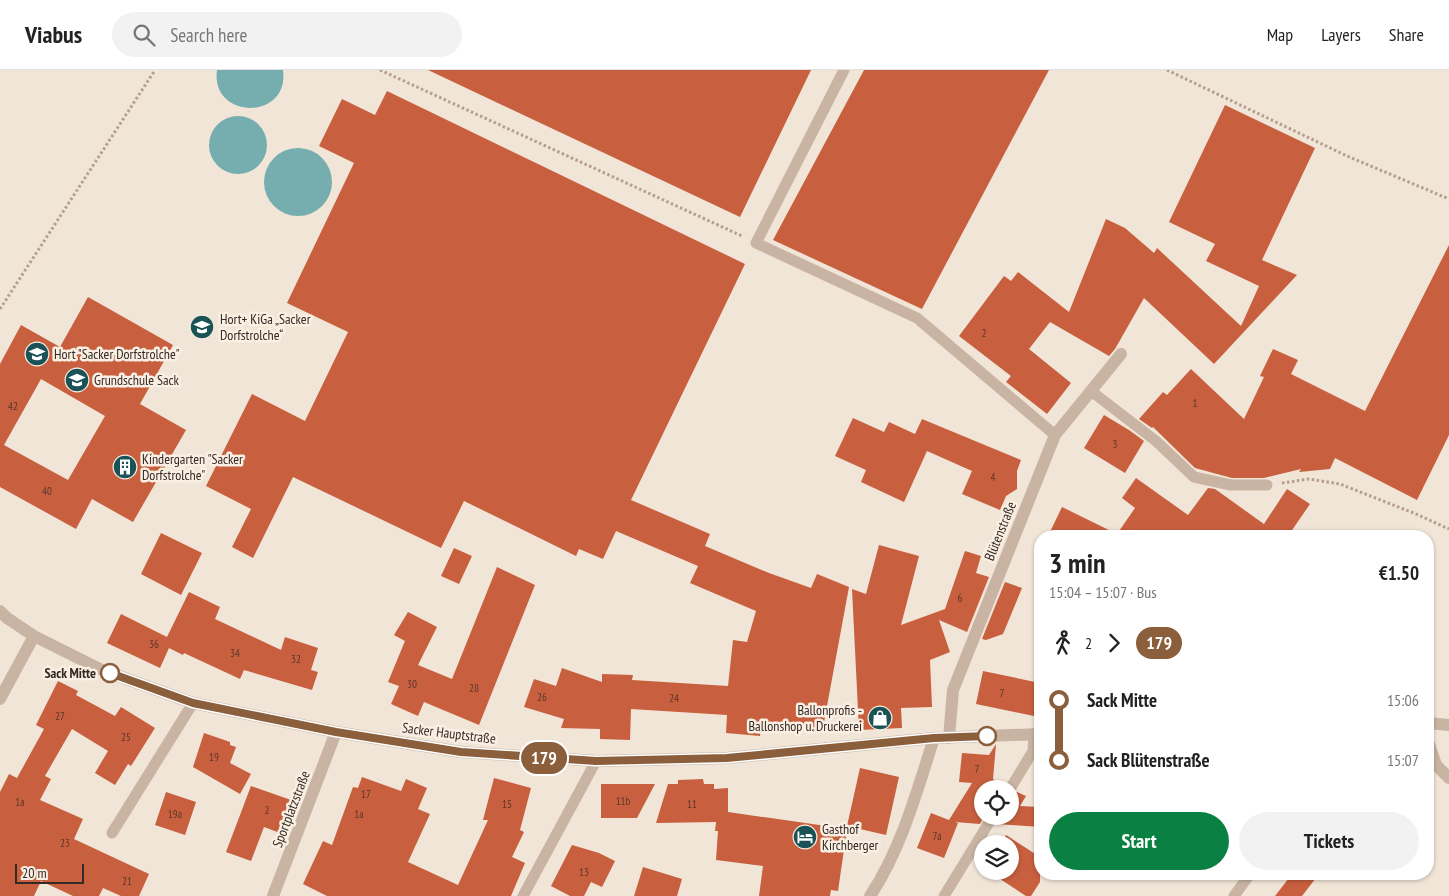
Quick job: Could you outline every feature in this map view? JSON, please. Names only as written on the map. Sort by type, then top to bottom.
[{"type":"street","name":"Blütenstraße","points":[[948,738],[953,690],[1055,435],[1121,354]]},
{"type":"street","name":"Sacker Hauptstraße","points":[[2,615],[34,636],[102,670],[193,703],[336,732],[461,752],[596,761],[727,758],[934,738],[1034,734]]},
{"type":"street","points":[[0,700],[34,636]]},
{"type":"street","points":[[1434,723],[1449,724]]},
{"type":"street","name":"Sportplatzstraße","points":[[273,896],[336,732]]},
{"type":"street","points":[[870,896],[880,881],[907,818],[934,738]]},
{"type":"street","points":[[1434,760],[1436,766],[1449,778]]},
{"type":"lane","points":[[844,70],[756,242],[917,318],[1055,435]]},
{"type":"lane","points":[[1091,391],[1156,440],[1194,477],[1231,485],[1267,485]]},
{"type":"lane","points":[[112,833],[193,703]]},
{"type":"lane","points":[[1015,780],[1034,747]]},
{"type":"lane","points":[[523,896],[596,761]]},
{"type":"lane","points":[[944,896],[987,825]]},
{"type":"lane","points":[[1234,896],[1246,880]]},
{"type":"path","points":[[0,309],[155,70]]},
{"type":"path","points":[[380,70],[756,242]]},
{"type":"path","points":[[1167,70],[1347,156],[1449,199]]},
{"type":"path","points":[[1267,485],[1309,480],[1340,484],[1449,529]]},
{"type":"water","points":[[217,70],[283,70],[282,87],[275,99],[263,106],[250,108],[237,105],[225,98],[218,86]]},
{"type":"water","points":[[238,116],[249,118],[259,124],[265,134],[267,145],[265,156],[259,166],[249,172],[238,174],[227,172],[217,166],[211,156],[209,145],[211,134],[217,124],[227,118]]},
{"type":"water","points":[[298,148],[311,151],[322,158],[329,169],[332,182],[329,195],[322,206],[311,213],[298,216],[285,213],[274,206],[267,195],[264,182],[267,169],[274,158],[285,151]]},
{"type":"building","points":[[428,70],[811,70],[740,217]]},
{"type":"building","points":[[864,70],[1049,70],[922,309],[773,240]]},
{"type":"building","points":[[387,91],[745,264],[631,500],[710,534],[705,546],[769,573],[811,588],[817,574],[849,587],[822,733],[761,723],[760,736],[726,733],[727,715],[631,709],[630,740],[600,739],[600,729],[561,728],[564,719],[524,707],[534,679],[556,686],[562,668],[602,682],[602,674],[633,675],[632,680],[728,686],[733,640],[747,642],[756,611],[690,583],[698,566],[616,531],[603,559],[579,549],[576,556],[464,501],[441,548],[293,477],[253,558],[232,547],[251,509],[206,486],[252,394],[305,421],[348,332],[287,303],[354,163],[319,146],[342,99],[375,115]]},
{"type":"building","points":[[1225,105],[1315,148],[1262,260],[1297,275],[1214,364],[1144,298],[1115,349],[1109,356],[1050,322],[1029,349],[1071,383],[1047,414],[1006,382],[1011,376],[959,336],[1004,276],[1011,281],[1018,272],[1069,312],[1106,219],[1125,228],[1154,253],[1157,248],[1241,326],[1259,286],[1206,261],[1215,244],[1169,222]]},
{"type":"building","points":[[1449,245],[1449,435],[1417,500],[1335,458],[1330,469],[1299,472],[1301,469],[1264,478],[1232,478],[1195,468],[1153,427],[1139,419],[1163,392],[1167,395],[1191,369],[1244,419],[1264,377],[1260,376],[1273,349],[1298,360],[1291,374],[1365,411]]},
{"type":"building","points":[[88,297],[173,345],[140,404],[186,430],[133,522],[92,499],[76,529],[0,487],[0,364],[21,325],[60,347]],"holes":[[[41,379],[105,416],[68,480],[4,445]]]},
{"type":"building","points":[[1104,415],[1144,441],[1125,473],[1084,448]]},
{"type":"building","points":[[853,418],[884,432],[889,422],[915,434],[922,419],[1021,460],[1017,471],[1017,489],[1006,496],[1000,510],[962,494],[972,471],[927,451],[904,502],[861,482],[866,470],[835,456]]},
{"type":"building","points":[[1136,478],[1188,515],[1208,488],[1215,489],[1264,524],[1287,489],[1310,504],[1292,530],[1120,530],[1135,508],[1122,498]]},
{"type":"building","points":[[1062,507],[1109,530],[1051,530]]},
{"type":"building","points":[[161,533],[202,553],[181,595],[141,574]]},
{"type":"building","points":[[879,545],[919,556],[901,625],[945,609],[965,551],[981,556],[976,573],[989,577],[967,632],[939,620],[950,652],[930,660],[932,707],[901,708],[902,728],[859,730],[852,589],[866,594]]},
{"type":"building","points":[[454,548],[472,556],[459,584],[441,576]]},
{"type":"building","points":[[497,567],[535,585],[479,725],[424,702],[418,716],[391,704],[399,686],[388,682],[405,641],[394,635],[408,612],[437,627],[418,665],[452,679]]},
{"type":"building","points":[[1005,582],[1022,588],[1003,634],[986,640],[982,639]]},
{"type":"building","points":[[189,592],[220,607],[215,619],[281,650],[285,637],[318,648],[311,670],[318,672],[312,690],[244,670],[240,679],[169,648],[160,668],[107,643],[121,614],[167,637]]},
{"type":"building","points":[[983,671],[1034,682],[1034,716],[976,704]]},
{"type":"building","points":[[58,681],[78,691],[76,695],[115,716],[121,707],[155,728],[131,766],[128,764],[115,785],[95,773],[108,751],[72,729],[45,776],[51,779],[40,800],[83,819],[74,839],[149,874],[139,896],[121,896],[103,888],[99,896],[73,896],[41,881],[34,896],[0,896],[0,792],[9,774],[17,778],[44,729],[36,725]]},
{"type":"building","points":[[204,733],[230,742],[230,745],[236,747],[230,763],[251,774],[240,794],[193,767]]},
{"type":"building","points":[[996,744],[993,779],[995,780],[974,780],[974,824],[955,822],[958,823],[944,858],[917,848],[931,813],[949,820],[972,783],[959,782],[962,753],[989,755]]},
{"type":"building","points":[[860,768],[899,777],[886,835],[847,826]]},
{"type":"building","points":[[362,777],[401,791],[406,779],[427,788],[418,809],[430,814],[408,862],[458,885],[488,820],[483,820],[494,778],[531,788],[520,830],[524,832],[512,857],[525,863],[511,896],[327,896],[303,884],[323,841],[332,845],[353,787],[358,788]]},
{"type":"building","points":[[703,779],[704,784],[714,784],[714,789],[728,788],[728,812],[847,829],[838,891],[831,890],[830,896],[759,896],[763,866],[716,860],[718,831],[715,831],[716,822],[656,823],[668,784],[678,784],[678,780]]},
{"type":"building","points":[[601,784],[655,784],[637,818],[601,818]]},
{"type":"building","points":[[251,786],[291,800],[280,833],[264,827],[251,861],[226,852]]},
{"type":"building","points":[[166,792],[196,802],[185,835],[155,825]]},
{"type":"building","points":[[1019,793],[1026,796],[1020,806],[1034,807],[1034,827],[1011,825],[1019,825]]},
{"type":"building","points":[[1019,843],[1034,853],[1034,880],[1040,880],[1031,896],[1026,896],[1002,880],[1019,880]]},
{"type":"building","points":[[572,845],[599,853],[615,861],[602,887],[591,882],[584,896],[570,896],[551,886]]},
{"type":"building","points":[[643,867],[682,879],[677,896],[634,896]]},
{"type":"building","points":[[1287,880],[1314,880],[1302,896],[1275,896]]},
{"type":"bus line","name":"179","points":[[110,673],[193,703],[336,732],[461,752],[596,761],[727,758],[934,738],[987,736]]},
{"type":"place","name":"Hort+ KiGa „Sacker Dorfstrolche“","points":[[202,327]]},
{"type":"place","name":"Hort \"Sacker Dorfstrolche\"","points":[[37,354]]},
{"type":"place","name":"Grundschule Sack","points":[[77,380]]},
{"type":"place","name":"Kindergarten \"Sacker Dorfstrolche\"","points":[[125,467]]},
{"type":"place","name":"Sack Mitte","points":[[110,673]]},
{"type":"place","name":"Ballonprofis - Ballonshop u. Druckerei","points":[[880,718]]},
{"type":"place","name":"Gasthof Kirchberger","points":[[805,837]]}]
